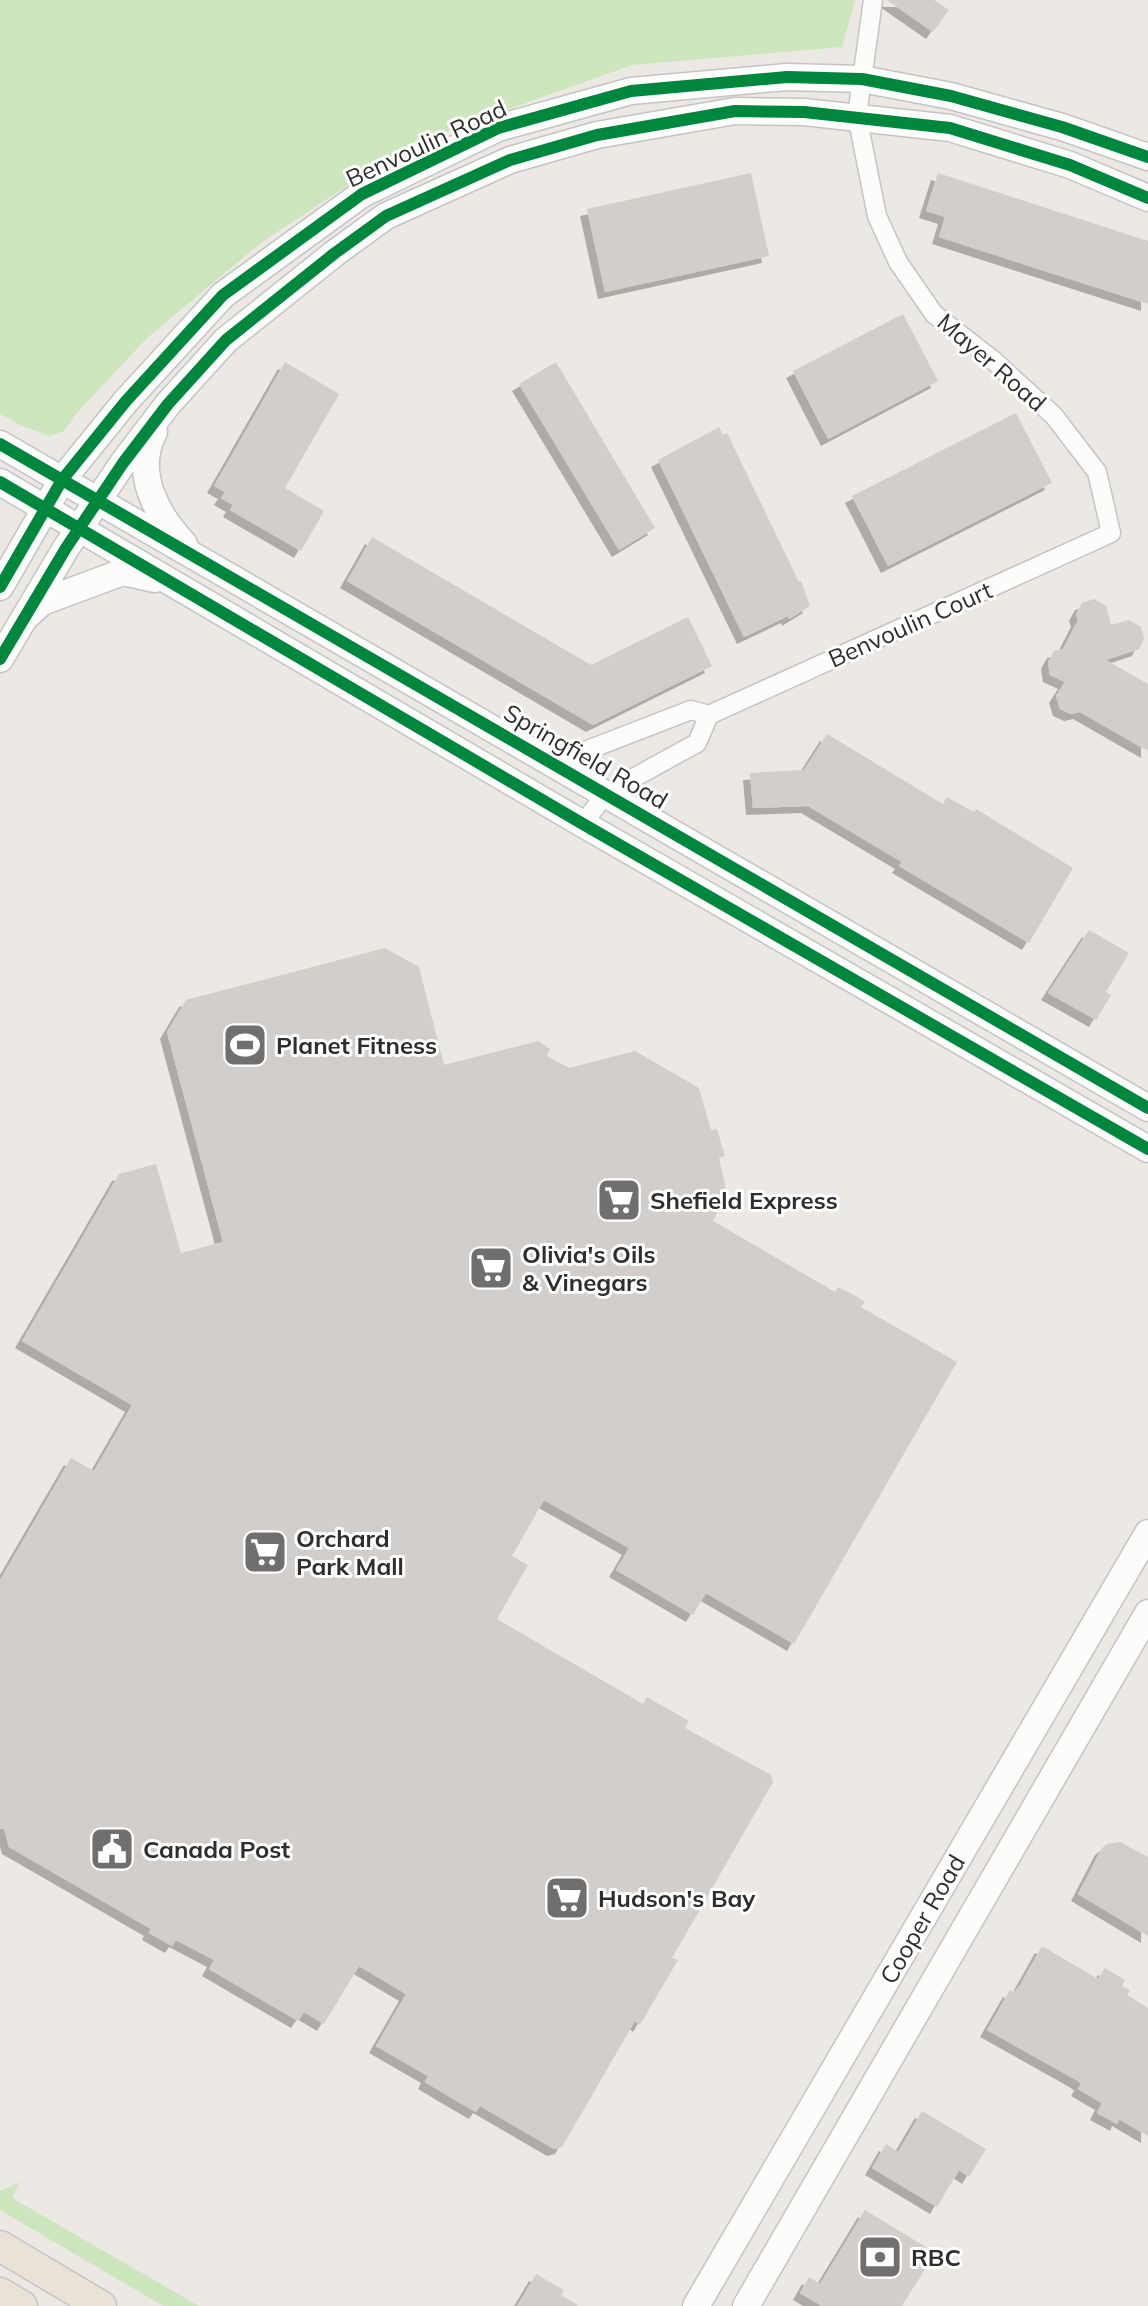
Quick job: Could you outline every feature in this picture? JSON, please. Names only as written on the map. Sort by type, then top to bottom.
[{"type":"highway","points":[[0,2246],[101,2306]]},
{"type":"highway","points":[[0,2293],[22,2306]]},
{"type":"main road","name":"Benvoulin Road","points":[[0,587],[62,480],[126,401],[223,295],[362,194],[498,128],[631,91],[787,77],[862,79],[979,104],[1062,127],[1148,157]]},
{"type":"main road","name":"Benvoulin Road","points":[[0,659],[97,502],[168,404],[226,340],[347,243],[386,216],[510,160],[597,135],[735,111],[804,112],[950,128],[1070,165],[1148,198]]},
{"type":"main road","points":[[168,404],[148,444],[144,470],[164,523],[194,555]]},
{"type":"main road","name":"Springfield Road","points":[[0,444],[1148,1108]]},
{"type":"main road","points":[[0,482],[583,824],[1148,1149]]},
{"type":"main road","points":[[23,619],[42,602],[123,572],[175,583]]},
{"type":"main road","name":"Cooper Road","points":[[696,2306],[1148,1533]]},
{"type":"main road","name":"Cooper Road","points":[[746,2306],[1148,1613]]},
{"type":"street","name":"Mayer Road","points":[[873,0],[857,116],[877,216],[898,262],[934,314],[993,360],[1054,416],[1097,472],[1111,533]]},
{"type":"street","name":"Benvoulin Court","points":[[554,763],[691,710],[709,715],[1111,533]]},
{"type":"street","points":[[583,824],[606,793],[697,743],[709,715]]},
{"type":"green space","points":[[0,0],[855,0],[842,47],[632,65],[409,145],[262,242],[147,338],[64,431],[50,436],[0,414]]},
{"type":"green space","points":[[20,2182],[12,2198],[199,2306],[163,2306],[0,2210],[0,2191]]},
{"type":"building","points":[[887,0],[934,0],[949,10],[933,32]]},
{"type":"building","points":[[751,173],[769,256],[605,292],[587,209]]},
{"type":"building","points":[[938,173],[1148,241],[1148,304],[939,237],[945,217],[926,211]]},
{"type":"building","points":[[903,314],[938,381],[828,439],[793,371]]},
{"type":"building","points":[[285,362],[339,394],[285,488],[324,511],[301,551],[230,510],[233,505],[221,498],[225,492],[214,486]]},
{"type":"building","points":[[556,362],[655,528],[619,550],[519,384]]},
{"type":"building","points":[[1016,413],[1052,483],[888,566],[852,496]]},
{"type":"building","points":[[719,427],[723,435],[727,433],[801,581],[810,606],[789,619],[788,616],[744,637],[658,460]]},
{"type":"building","points":[[372,537],[591,665],[688,617],[712,666],[593,725],[347,581]]},
{"type":"building","points":[[1094,599],[1106,606],[1111,625],[1129,620],[1141,627],[1144,638],[1139,649],[1106,660],[1148,684],[1148,751],[1080,712],[1071,714],[1060,709],[1056,696],[1065,682],[1050,675],[1048,662],[1054,651],[1063,649],[1078,620],[1076,614],[1082,603]]},
{"type":"building","points":[[827,734],[943,804],[947,797],[974,812],[976,809],[1073,868],[1029,943],[899,866],[902,862],[808,806],[753,808],[750,773],[804,770]]},
{"type":"building","points":[[1089,930],[1129,953],[1106,992],[1111,995],[1096,1020],[1048,993]]},
{"type":"building","name":"Orchard Park Mall","points":[[385,948],[419,967],[444,1065],[538,1041],[550,1049],[547,1056],[569,1068],[635,1051],[699,1088],[711,1130],[717,1129],[725,1156],[719,1158],[727,1194],[713,1221],[835,1292],[838,1287],[852,1294],[865,1302],[861,1307],[957,1362],[794,1644],[706,1593],[693,1615],[616,1570],[629,1548],[544,1500],[512,1556],[528,1565],[497,1619],[643,1704],[647,1697],[689,1721],[685,1728],[771,1775],[773,1782],[672,1958],[678,1960],[640,2025],[635,2021],[562,2147],[554,2149],[480,2106],[476,2112],[450,2097],[425,2082],[428,2076],[376,2046],[406,1994],[359,1966],[324,2024],[304,2012],[298,2021],[209,1969],[214,1960],[176,1940],[172,1946],[149,1933],[151,1929],[9,1847],[4,1829],[0,1829],[0,1580],[71,1458],[94,1471],[132,1405],[22,1341],[119,1174],[156,1164],[181,1253],[223,1242],[167,1032],[186,1000]]},
{"type":"building","points":[[1120,1842],[1148,1857],[1148,1936],[1078,1894],[1102,1848]]},
{"type":"building","points":[[1042,1946],[1098,1979],[1105,1968],[1125,1980],[1122,1986],[1130,1990],[1127,1995],[1148,2008],[1148,2136],[1119,2119],[1117,2124],[1097,2113],[1102,2103],[1078,2089],[1081,2084],[1078,2081],[987,2030],[1010,1990],[1014,1992],[1020,1985]]},
{"type":"building","points":[[922,2111],[986,2149],[969,2177],[959,2170],[937,2207],[872,2168],[886,2144],[898,2152]]},
{"type":"building","name":"RBC","points":[[865,2210],[929,2249],[919,2265],[925,2269],[902,2306],[822,2306],[800,2293],[809,2277],[820,2284]]},
{"type":"building","points":[[536,2274],[564,2290],[561,2295],[579,2306],[517,2306]]},
{"type":"cycle path","points":[[0,587],[62,480],[126,401],[223,295],[362,194],[498,128],[631,91],[787,77],[862,79],[951,96],[1062,127],[1148,157]]},
{"type":"cycle path","points":[[0,659],[66,548],[123,463],[168,404],[226,340],[386,216],[510,160],[597,135],[735,111],[804,112],[950,128],[1070,165],[1148,198]]},
{"type":"cycle path","points":[[0,444],[1148,1108]]},
{"type":"cycle path","points":[[0,482],[583,824],[1148,1149]]},
{"type":"place","name":"Planet Fitness","points":[[245,1045]]},
{"type":"place","name":"Shefield Express","points":[[619,1200]]},
{"type":"place","name":"Olivia's Oils & Vinegars","points":[[491,1268]]},
{"type":"place","name":"Orchard Park Mall","points":[[265,1552]]},
{"type":"place","name":"Canada Post","points":[[112,1849]]},
{"type":"place","name":"Hudson's Bay","points":[[567,1898]]},
{"type":"place","name":"RBC","points":[[880,2257]]}]
